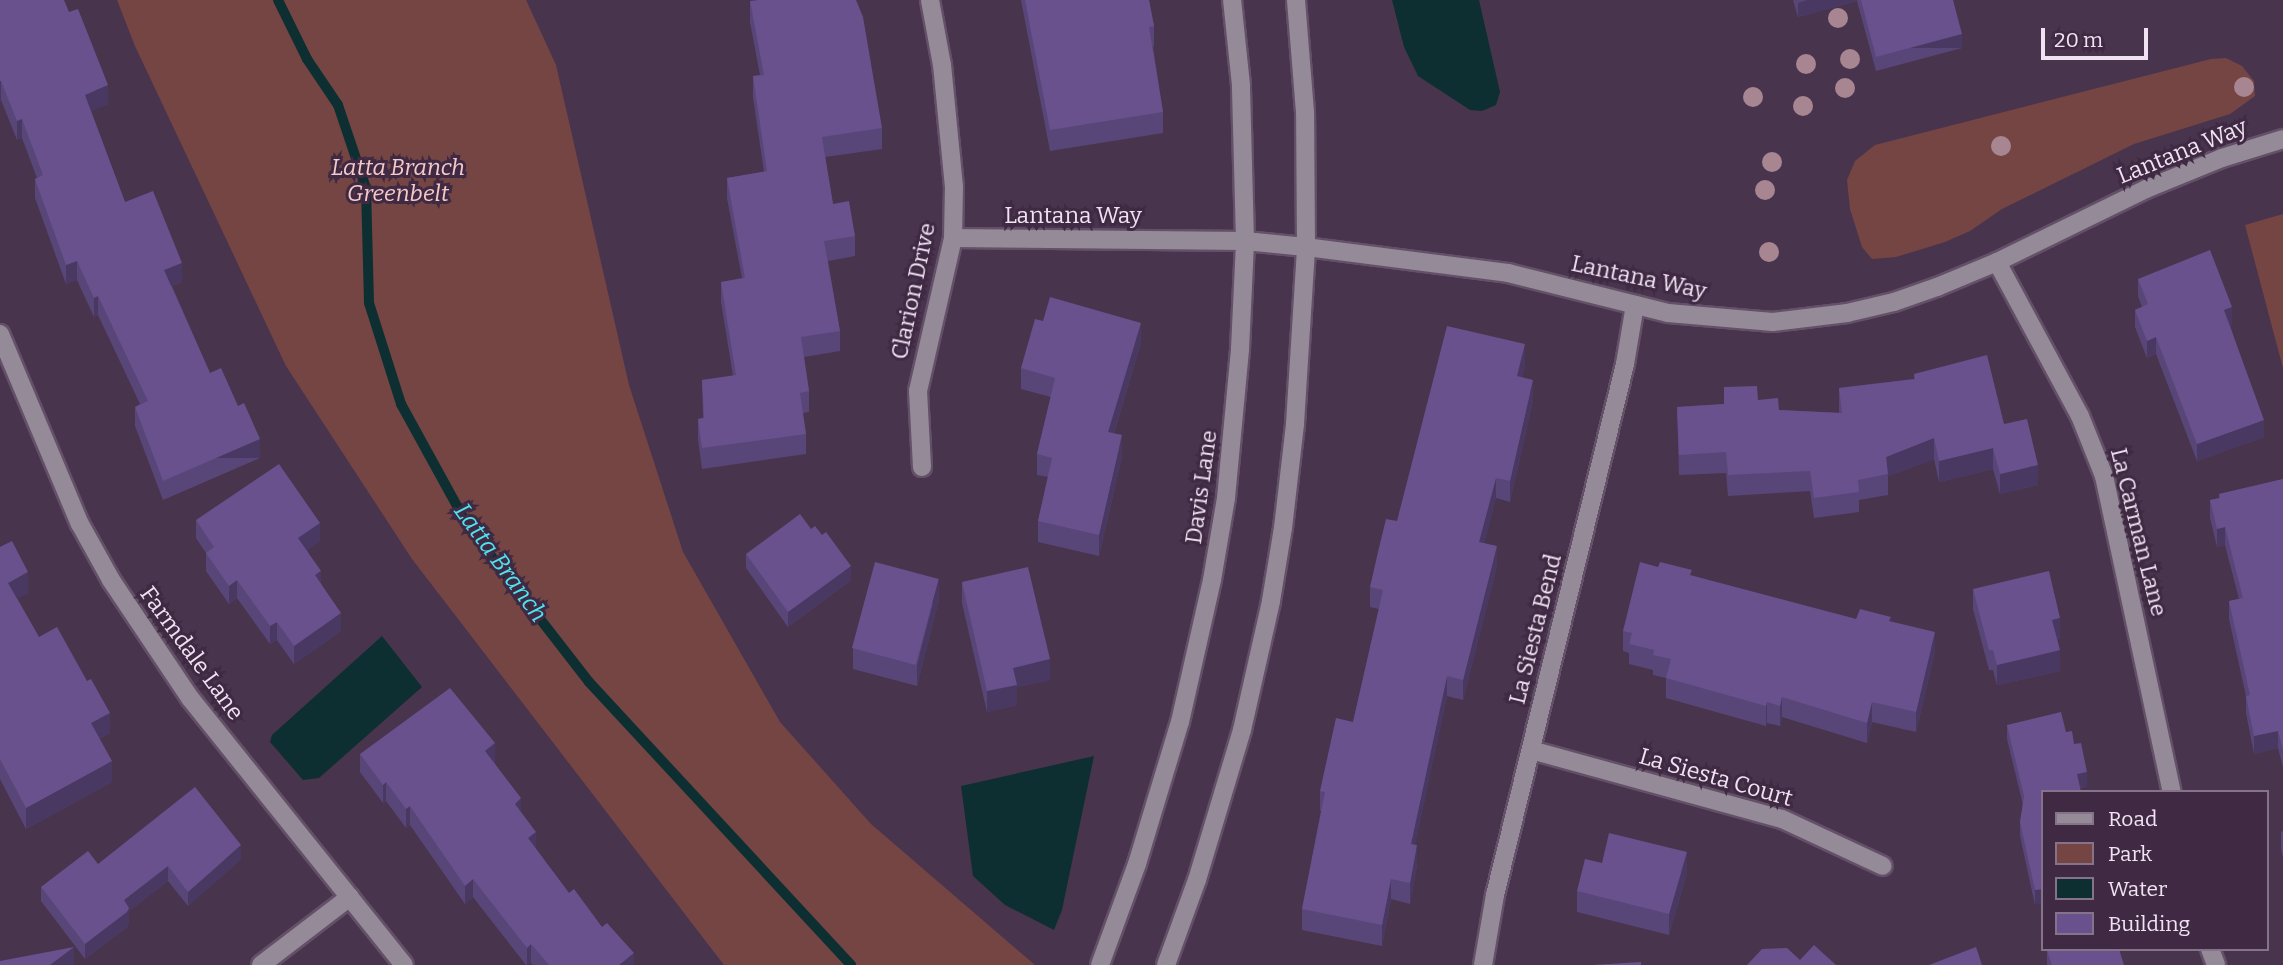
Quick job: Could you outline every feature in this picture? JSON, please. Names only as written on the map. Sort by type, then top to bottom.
[{"type":"street","name":"Clarion Drive","points":[[922,467],[917,426],[918,391],[953,237],[951,132],[930,0]]},
{"type":"street","name":"Davis Lane","points":[[1100,965],[1137,864],[1180,722],[1212,580],[1235,413],[1245,241],[1241,85],[1232,0]]},
{"type":"street","points":[[1166,965],[1223,797],[1257,674],[1271,601],[1295,424],[1306,247],[1305,112],[1296,0]]},
{"type":"street","name":"Lantana Way","points":[[953,237],[1245,241],[1508,273],[1696,317],[1743,321],[1805,319],[1894,302],[1997,262],[2146,189],[2222,158],[2283,139]]},
{"type":"street","name":"La Carman Lane","points":[[1997,262],[2080,416],[2104,475],[2172,790]]},
{"type":"street","name":"La Siesta Bend","points":[[1483,965],[1495,895],[1625,363],[1635,304]]},
{"type":"street","name":"Farmdale Lane","points":[[0,334],[80,524],[111,580],[190,698],[404,965]]},
{"type":"street","name":"La Siesta Court","points":[[1531,750],[1782,819],[1883,866]]},
{"type":"street","points":[[261,965],[350,897]]},
{"type":"green space","name":"Latta Branch Greenbelt","points":[[117,0],[526,0],[556,65],[629,385],[683,552],[780,722],[871,824],[1035,965],[724,965],[412,559],[286,366],[135,46]]},
{"type":"green space","points":[[2226,58],[2242,66],[2254,81],[2255,96],[2230,114],[2134,144],[2002,209],[1970,231],[1945,242],[1896,257],[1872,259],[1862,247],[1850,209],[1847,180],[1855,161],[1875,145],[2211,59]]},
{"type":"green space","points":[[2283,214],[2283,368],[2245,225]]},
{"type":"water","points":[[1392,0],[1479,0],[1500,92],[1496,105],[1482,111],[1470,110],[1418,76],[1404,47]]},
{"type":"water","points":[[382,636],[422,687],[319,778],[303,780],[270,742],[272,735]]},
{"type":"water","points":[[1094,756],[1062,910],[1054,930],[1005,905],[973,876],[961,786]]},
{"type":"building","points":[[0,0],[64,0],[69,12],[78,9],[108,85],[85,95],[125,202],[153,191],[182,263],[164,270],[210,373],[221,368],[238,406],[244,403],[260,439],[163,481],[135,407],[148,401],[98,296],[94,298],[77,261],[66,265],[35,179],[43,175],[22,119],[17,121],[0,81]]},
{"type":"building","points":[[856,0],[863,17],[882,128],[822,137],[833,204],[849,201],[855,236],[824,241],[840,331],[801,337],[809,391],[800,393],[806,434],[702,448],[698,419],[704,418],[702,380],[736,375],[721,282],[745,278],[727,178],[767,171],[753,76],[764,75],[750,1]]},
{"type":"building","points":[[1025,0],[1149,0],[1154,26],[1149,27],[1163,112],[1050,130]]},
{"type":"building","points":[[1861,0],[1953,0],[1962,34],[1876,57]]},
{"type":"building","points":[[2210,250],[2232,307],[2224,310],[2264,420],[2197,444],[2156,337],[2147,341],[2135,310],[2148,304],[2138,279]]},
{"type":"building","points":[[1050,297],[1141,323],[1108,432],[1122,435],[1099,535],[1038,521],[1052,458],[1037,454],[1055,378],[1021,368],[1035,319],[1043,321]]},
{"type":"building","points":[[1447,326],[1525,344],[1517,376],[1533,380],[1510,481],[1496,478],[1479,542],[1497,546],[1463,680],[1447,676],[1411,844],[1417,845],[1410,883],[1391,879],[1382,925],[1302,909],[1325,792],[1320,791],[1336,718],[1353,722],[1383,590],[1370,587],[1378,552],[1386,519],[1397,521]]},
{"type":"building","points":[[1987,355],[2004,424],[2027,419],[2038,465],[2000,474],[1993,448],[1939,461],[1934,438],[1886,457],[1888,474],[1858,480],[1859,492],[1814,498],[1810,471],[1728,475],[1726,452],[1679,455],[1677,407],[1724,404],[1724,387],[1757,386],[1758,400],[1778,398],[1779,410],[1842,413],[1839,388],[1915,379],[1914,374]]},
{"type":"building","points":[[279,464],[320,523],[298,538],[321,571],[315,575],[341,613],[294,646],[277,622],[270,626],[237,580],[229,586],[206,553],[214,547],[196,520]]},
{"type":"building","points":[[2283,479],[2283,750],[2278,731],[2254,736],[2246,696],[2250,695],[2229,601],[2243,598],[2225,527],[2217,529],[2210,500],[2220,498],[2219,494]]},
{"type":"building","points":[[800,514],[811,529],[815,526],[822,535],[826,532],[851,566],[788,612],[746,554]]},
{"type":"building","points":[[12,541],[28,572],[8,583],[39,637],[57,627],[87,681],[91,679],[110,713],[91,723],[112,761],[26,808],[0,759],[0,547]]},
{"type":"building","points":[[875,562],[939,579],[916,665],[852,648]]},
{"type":"building","points":[[1640,562],[1658,567],[1660,562],[1692,570],[1690,575],[1856,619],[1860,609],[1891,617],[1889,621],[1935,632],[1916,712],[1872,702],[1867,723],[1782,697],[1780,706],[1767,702],[1766,706],[1666,678],[1671,659],[1653,655],[1654,650],[1629,644],[1632,633],[1623,631]]},
{"type":"building","points":[[1028,567],[1050,659],[1013,668],[1017,685],[987,691],[962,582]]},
{"type":"building","points":[[2049,571],[2060,618],[2052,620],[2060,650],[1997,665],[1993,650],[1989,650],[1973,589]]},
{"type":"building","points":[[450,688],[495,743],[485,751],[521,798],[515,804],[536,832],[528,838],[569,893],[574,889],[602,927],[607,923],[634,953],[619,965],[549,965],[531,944],[527,948],[473,879],[465,886],[410,806],[406,809],[386,782],[383,785],[360,754]]},
{"type":"building","points":[[2061,712],[2066,732],[2072,731],[2074,744],[2081,743],[2087,772],[2077,774],[2081,790],[2042,790],[2042,889],[2035,890],[2020,822],[2024,796],[2007,725]]},
{"type":"building","points":[[195,787],[241,845],[188,892],[168,866],[124,900],[129,908],[127,912],[85,944],[41,887],[88,851],[98,864]]},
{"type":"building","points":[[1609,833],[1687,852],[1669,914],[1577,891],[1585,859],[1602,863]]},
{"type":"building","points":[[1814,945],[1836,965],[1747,965],[1762,949],[1787,948],[1800,960]]},
{"type":"building","points":[[74,947],[50,965],[0,965],[0,961]]},
{"type":"building","points":[[1976,947],[1982,965],[1929,965]]},
{"type":"building","points":[[2047,951],[2120,951],[2124,965],[2052,965]]},
{"type":"building","points":[[1641,962],[1641,965],[1592,965]]},
{"type":"waterway","name":"Latta Branch","points":[[278,0],[307,59],[338,105],[366,188],[369,303],[401,404],[468,526],[589,682],[851,965]]}]
